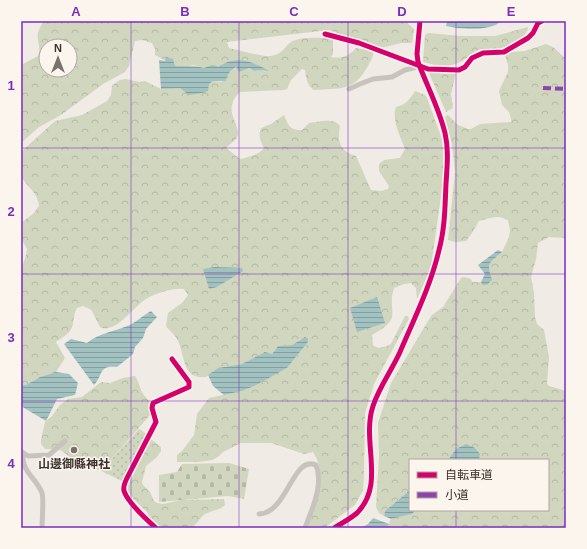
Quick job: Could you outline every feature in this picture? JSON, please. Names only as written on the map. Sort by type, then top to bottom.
[{"type":"street","points":[[326,34],[359,43],[428,70],[459,70],[465,67],[472,58],[483,53],[504,52],[528,38],[533,33],[538,23],[542,21]]},
{"type":"street","points":[[334,528],[356,513],[368,497],[372,477],[368,431],[372,410],[379,391],[395,363],[428,284],[435,266],[443,234],[448,161],[445,135],[438,112],[420,67],[417,54],[420,23]]},
{"type":"street","points":[[349,90],[373,79],[392,77],[405,70],[420,67]]},
{"type":"street","points":[[155,528],[131,501],[124,490],[126,478],[156,422],[152,408],[153,403],[189,387],[189,382],[172,358]]},
{"type":"street","points":[[22,452],[28,456],[49,455],[65,441]]},
{"type":"street","points":[[22,452],[22,460],[30,476],[36,482],[43,495],[42,528]]},
{"type":"street","points":[[259,514],[265,514],[271,511],[278,504],[299,470],[307,463],[311,463],[316,465],[318,470],[318,483],[317,492],[305,528]]},
{"type":"green space","points":[[44,21],[405,21],[414,29],[412,43],[401,43],[378,48],[329,30],[227,42],[229,48],[267,56],[278,54],[295,40],[310,38],[331,38],[333,40],[333,54],[331,57],[339,58],[345,56],[356,48],[373,51],[372,59],[362,74],[357,80],[346,87],[314,90],[308,84],[305,70],[302,69],[291,80],[287,89],[240,92],[234,99],[232,106],[232,112],[238,134],[236,139],[226,148],[240,159],[253,155],[264,148],[260,138],[261,128],[271,124],[284,115],[290,127],[298,130],[302,130],[309,123],[330,121],[337,123],[340,126],[340,145],[350,154],[356,156],[371,190],[381,191],[388,189],[389,186],[379,171],[379,164],[384,160],[400,158],[405,149],[397,128],[395,112],[396,107],[407,101],[415,91],[425,95],[427,98],[442,139],[444,168],[431,267],[417,299],[416,288],[411,283],[394,288],[391,319],[388,324],[372,335],[373,345],[375,347],[382,348],[391,344],[405,316],[408,316],[409,319],[374,384],[365,413],[363,490],[355,505],[324,528],[306,528],[320,476],[320,470],[313,452],[304,454],[271,443],[241,443],[223,452],[212,460],[177,462],[177,455],[182,451],[194,435],[197,414],[209,398],[242,391],[287,368],[308,342],[308,339],[301,339],[292,345],[278,346],[272,354],[265,353],[242,364],[218,368],[206,377],[192,375],[188,371],[177,339],[166,326],[168,313],[182,303],[188,295],[184,289],[175,289],[146,299],[118,324],[112,327],[100,327],[90,309],[83,306],[77,308],[71,329],[56,342],[65,358],[56,372],[40,377],[26,385],[21,385],[21,271],[27,249],[21,238],[21,223],[33,214],[39,206],[34,192],[21,175],[21,152],[55,121],[82,115],[107,101],[111,95],[112,86],[120,80],[126,79],[139,82],[145,81],[161,89],[209,84],[213,81],[222,82],[232,70],[239,67],[248,68],[254,71],[258,69],[266,72],[256,64],[204,68],[194,65],[184,67],[175,66],[155,55],[155,49],[152,43],[142,40],[135,41],[129,66],[125,72],[103,84],[61,115],[39,127],[21,143],[21,65],[38,56],[38,78],[78,78],[78,38],[38,38],[38,32]]},
{"type":"green space","points":[[528,27],[525,35],[511,44],[497,49],[478,50],[455,64],[447,66],[423,62],[425,35],[428,33],[461,36],[495,36]]},
{"type":"green space","points":[[546,44],[553,47],[566,59],[566,238],[549,237],[538,243],[536,259],[531,277],[534,293],[535,317],[537,324],[544,330],[549,357],[547,384],[566,391],[566,417],[564,434],[566,452],[566,528],[387,528],[391,519],[412,514],[415,511],[549,511],[549,459],[409,459],[409,491],[385,511],[384,516],[379,513],[376,507],[379,456],[378,423],[391,383],[432,315],[443,307],[461,278],[464,277],[471,279],[472,282],[481,282],[482,285],[489,262],[502,252],[509,237],[510,230],[508,220],[497,217],[479,221],[466,241],[455,242],[448,240],[455,172],[452,145],[445,117],[448,115],[458,125],[468,129],[480,124],[511,122],[509,112],[502,105],[499,91],[508,72],[508,65],[505,55],[511,52],[525,51]]},
{"type":"green space","points":[[429,71],[456,72],[451,94],[453,108],[446,112],[429,73]]},
{"type":"green space","points":[[135,376],[144,396],[150,403],[150,415],[102,470],[98,470],[87,462],[70,457],[59,449],[45,449],[41,444],[45,422],[52,416],[60,405],[68,399],[82,397],[101,382],[110,383],[123,378]]},
{"type":"green space","points":[[139,429],[148,435],[122,481],[101,471]]},
{"type":"green space","points":[[151,439],[161,447],[161,451],[157,457],[146,466],[142,482],[150,492],[154,501],[163,504],[182,500],[224,499],[225,505],[205,514],[191,528],[154,528],[147,512],[126,492],[127,479],[140,460]]},
{"type":"green space","points":[[229,463],[249,469],[244,499],[228,496],[159,502],[159,475],[177,472],[182,464]]},
{"type":"water","points":[[447,21],[501,21],[490,27],[475,29],[446,26]]},
{"type":"water","points":[[166,57],[173,59],[175,66],[193,66],[204,68],[212,65],[218,67],[225,63],[238,60],[256,64],[269,71],[254,71],[249,68],[239,72],[236,67],[229,73],[226,81],[213,81],[209,84],[208,91],[189,95],[180,88],[161,89],[159,60],[165,61]]},
{"type":"water","points":[[498,250],[502,252],[492,261],[489,267],[492,280],[487,285],[482,285],[481,282],[485,274],[478,265]]},
{"type":"water","points":[[215,267],[242,268],[243,271],[217,287],[209,289],[203,269]]},
{"type":"water","points":[[377,297],[385,323],[357,332],[350,308]]},
{"type":"water","points":[[151,311],[157,317],[146,329],[143,338],[135,347],[133,354],[117,367],[107,367],[104,369],[94,385],[64,344],[71,339],[87,343],[102,334],[130,325]]},
{"type":"water","points":[[305,337],[308,339],[308,342],[287,368],[258,384],[242,391],[224,395],[213,386],[208,375],[218,368],[242,364],[265,352],[272,354],[278,346],[292,345]]},
{"type":"water","points":[[56,372],[69,374],[78,383],[75,395],[57,399],[46,421],[21,406],[21,385],[26,385],[40,377]]},
{"type":"water","points":[[466,444],[475,448],[480,454],[479,459],[449,459],[456,449]]},
{"type":"water","points":[[409,491],[409,511],[415,511],[412,514],[391,519],[384,516],[385,511]]},
{"type":"water","points":[[373,518],[389,524],[387,528],[361,528],[368,524]]},
{"type":"marked path","points":[[543,88],[566,89]]},
{"type":"cycle path","points":[[334,528],[357,513],[366,502],[372,476],[370,420],[373,406],[400,352],[422,302],[432,276],[441,242],[445,209],[447,146],[440,115],[418,62],[417,54],[420,21]]},
{"type":"cycle path","points":[[325,34],[359,43],[428,69],[459,70],[465,67],[472,58],[483,53],[504,52],[528,38],[533,33],[538,23],[542,21]]},
{"type":"cycle path","points":[[156,528],[134,506],[126,496],[124,488],[127,478],[156,422],[152,408],[153,403],[189,387],[189,382],[172,359]]},
{"type":"place","name":"山邊御縣神社","points":[[74,450]]}]
